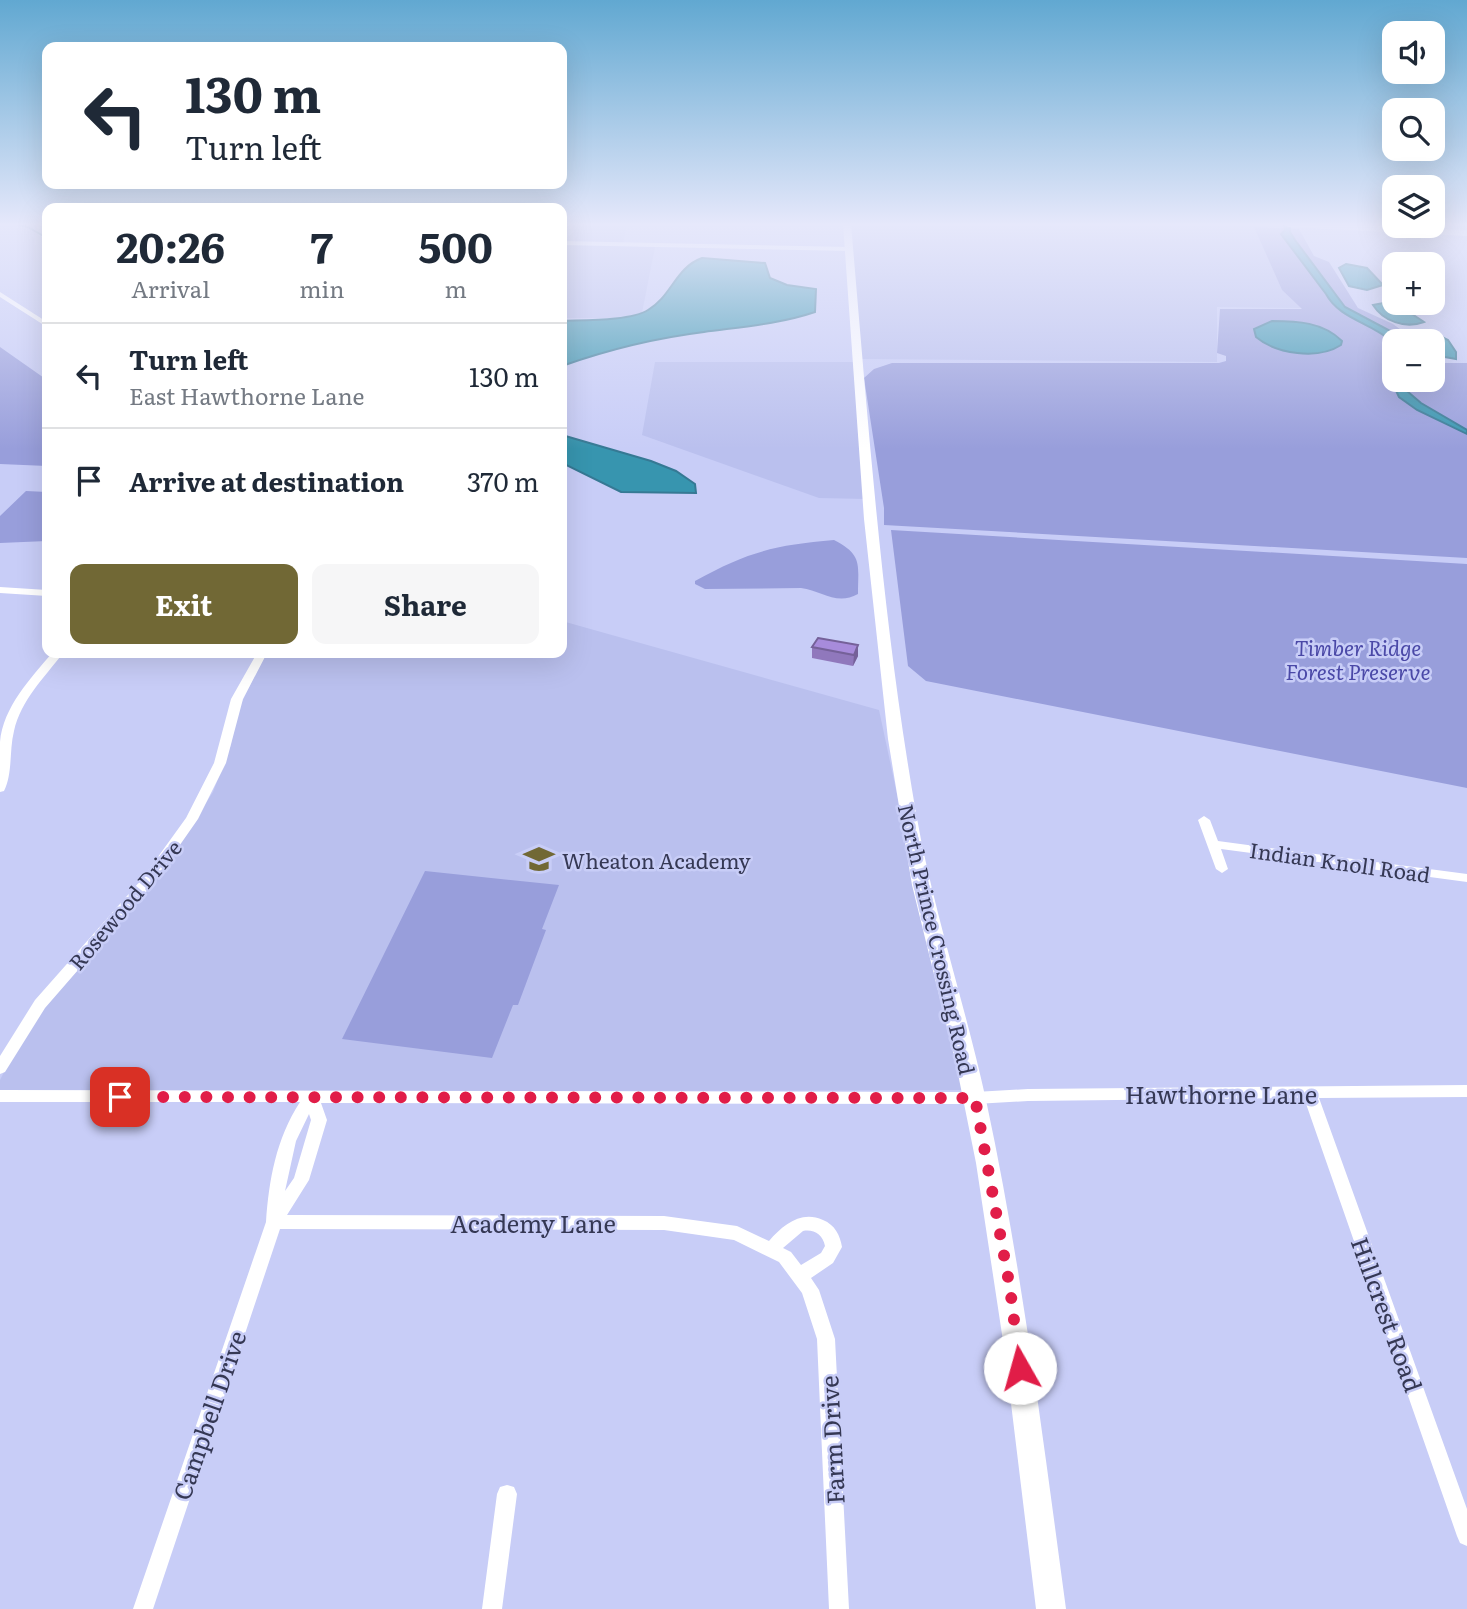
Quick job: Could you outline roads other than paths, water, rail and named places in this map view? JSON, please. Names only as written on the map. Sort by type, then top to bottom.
[{"type":"street","points":[[6,299],[42,322]]},
{"type":"street","name":"North Prince Crossing Road","points":[[853,299],[878,604],[903,789],[917,871],[975,1098],[1010,1288],[1051,1609]]},
{"type":"street","points":[[0,590],[42,593]]},
{"type":"street","points":[[0,788],[6,762],[2,744],[9,725],[20,700],[54,658]]},
{"type":"street","name":"Rosewood Drive","points":[[0,1068],[40,1004],[140,891],[192,819],[220,763],[237,699],[259,658]]},
{"type":"street","points":[[1204,820],[1222,869]]},
{"type":"street","name":"Indian Knoll Road","points":[[1213,844],[1467,878]]},
{"type":"street","name":"Hawthorne Lane","points":[[0,1096],[975,1098],[1028,1095],[1467,1091]]},
{"type":"street","name":"Hillcrest Road","points":[[1309,1092],[1467,1536]]},
{"type":"street","name":"Campbell Drive","points":[[274,1222],[276,1181],[295,1122],[313,1097]]},
{"type":"street","name":"Campbell Drive","points":[[143,1609],[274,1222],[302,1180],[319,1120],[313,1097]]},
{"type":"street","name":"Academy Lane","points":[[274,1222],[664,1223],[737,1233],[778,1254]]},
{"type":"street","points":[[778,1254],[784,1235],[801,1224],[818,1225],[831,1235],[834,1247],[827,1258],[799,1276]]},
{"type":"street","name":"Farm Drive","points":[[778,1254],[810,1290],[826,1339],[839,1609]]},
{"type":"street","points":[[492,1609],[508,1494]]},
{"type":"place","name":"Wheaton Academy","points":[[539,859]]},
{"type":"park label","name":"Timber Ridge Forest Preserve","points":[[1358,658]]}]
